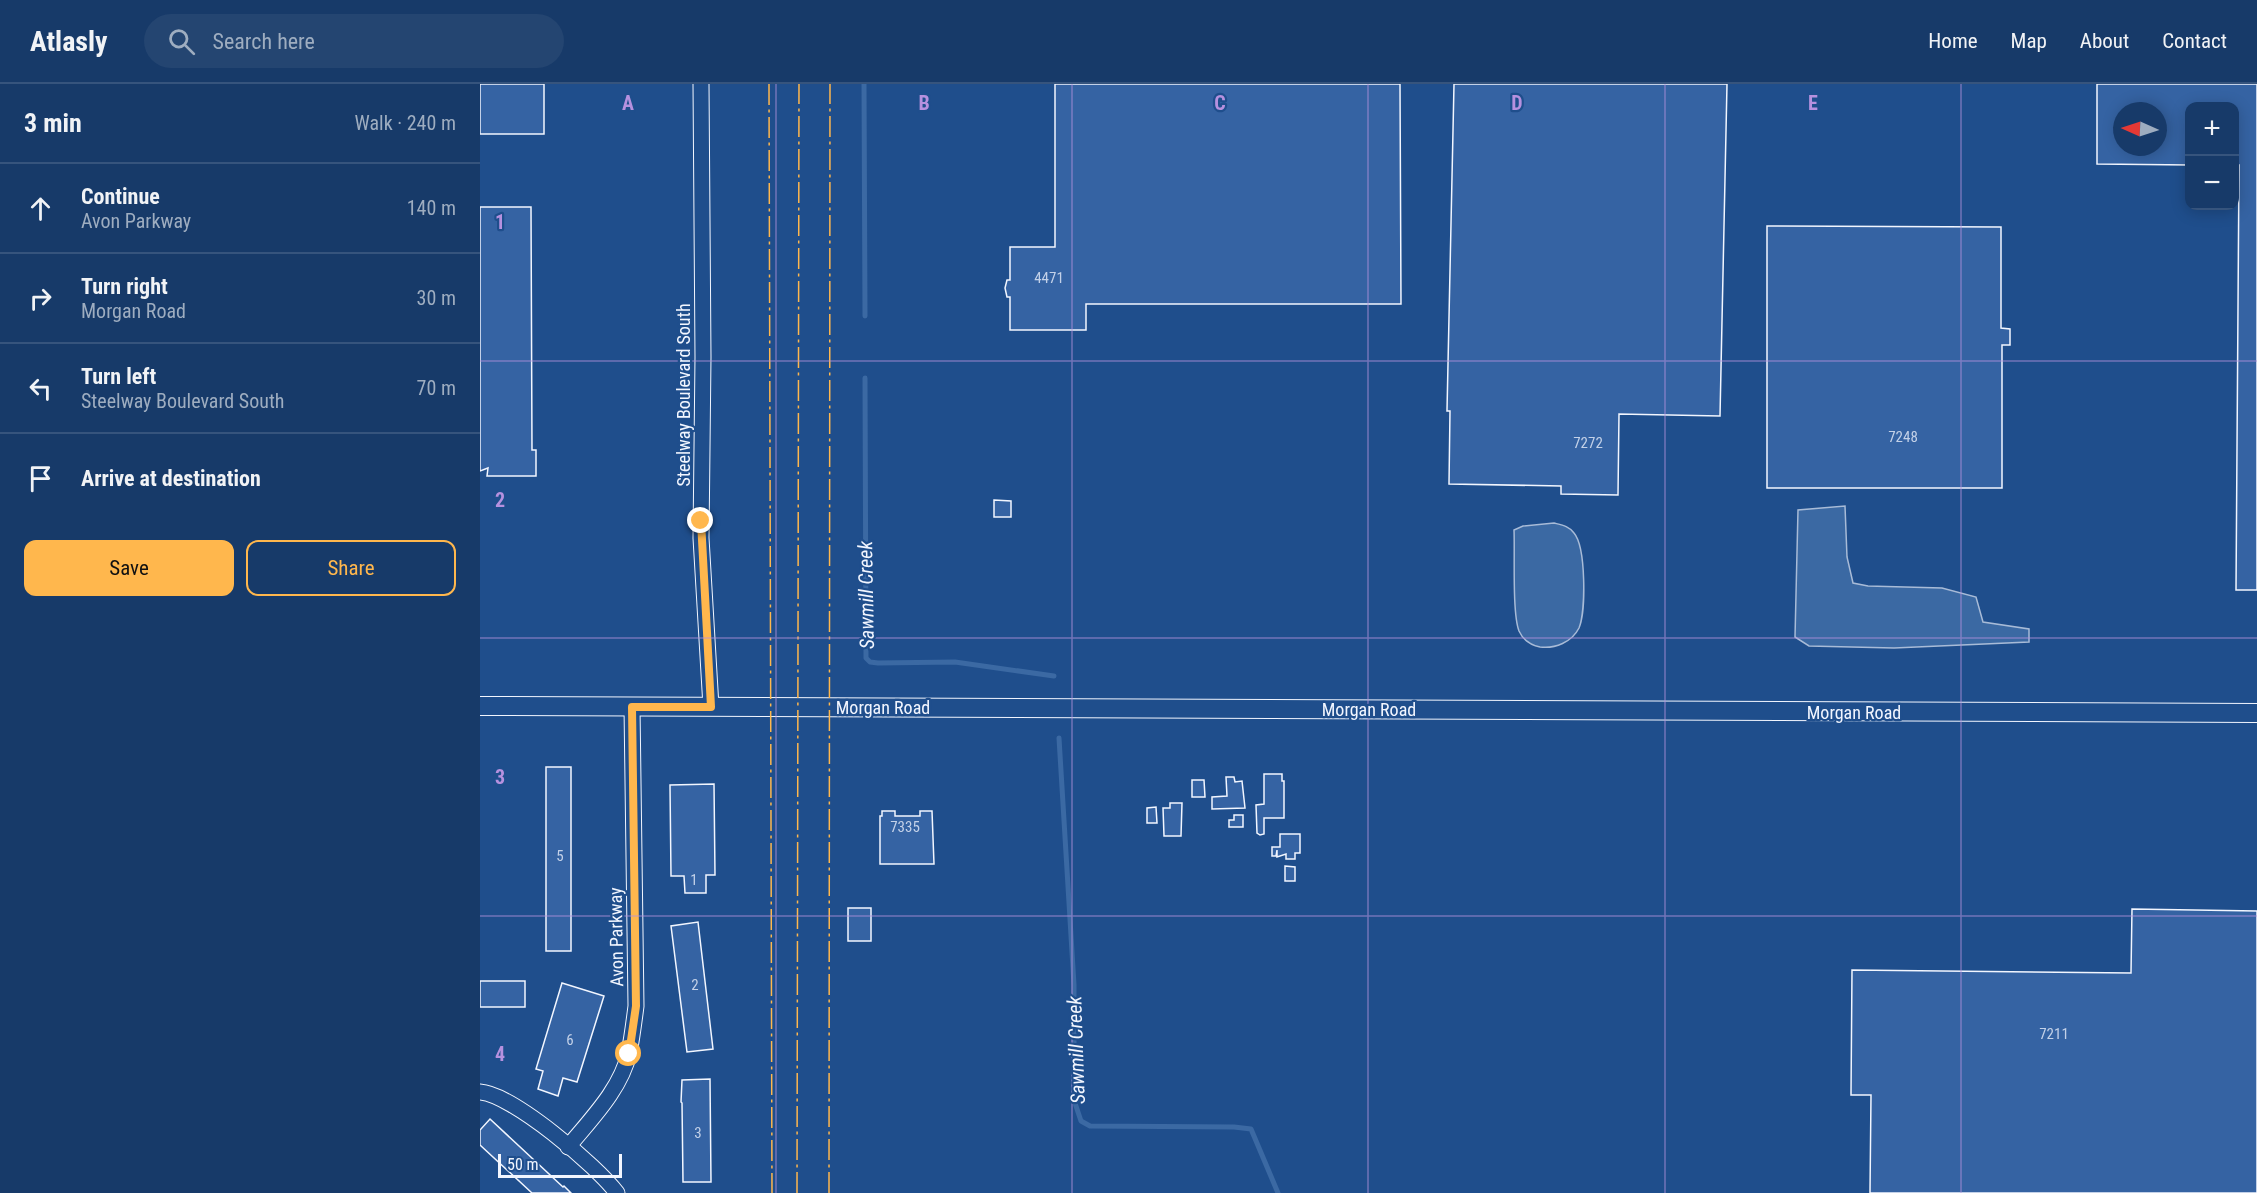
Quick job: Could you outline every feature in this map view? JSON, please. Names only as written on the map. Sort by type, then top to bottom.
[{"type":"street","name":"Steelway Boulevard South","points":[[701,84],[703,357],[701,537],[711,707]]},
{"type":"street","name":"Morgan Road","points":[[480,706],[2257,713]]},
{"type":"street","name":"Avon Parkway","points":[[568,1147],[601,1107],[622,1072],[629,1054],[636,1006],[632,707]]},
{"type":"street","points":[[480,1092],[488,1092],[519,1107],[568,1147],[617,1193]]},
{"type":"water","points":[[1845,506],[1847,557],[1853,583],[1868,586],[1942,588],[1976,597],[1983,622],[2029,629],[2029,642],[1894,648],[1809,646],[1795,637],[1798,510]]},
{"type":"water","points":[[1554,523],[1570,529],[1578,540],[1583,565],[1583,608],[1579,628],[1568,641],[1557,646],[1540,647],[1525,639],[1519,631],[1517,622],[1514,530],[1523,526]]},
{"type":"building","points":[[480,84],[544,84],[544,134],[480,134]]},
{"type":"building","points":[[1055,84],[1400,84],[1401,304],[1086,304],[1086,330],[1010,330],[1010,297],[1007,297],[1005,288],[1007,280],[1010,280],[1010,247],[1055,247]]},
{"type":"building","points":[[1454,84],[1727,84],[1720,416],[1619,414],[1618,495],[1561,494],[1561,486],[1449,484],[1450,411],[1447,411]]},
{"type":"building","points":[[2097,84],[2257,84],[2257,590],[2236,590],[2239,102],[2185,102],[2185,165],[2097,164]]},
{"type":"building","points":[[480,207],[531,207],[532,450],[536,450],[536,476],[487,476],[488,468],[480,471]]},
{"type":"building","points":[[1767,226],[2001,227],[2001,328],[2010,329],[2010,345],[2002,345],[2002,488],[1767,488]]},
{"type":"building","points":[[994,500],[1011,501],[1011,517],[994,517]]},
{"type":"building","points":[[546,767],[571,767],[571,951],[546,951]]},
{"type":"building","points":[[1264,774],[1282,774],[1284,818],[1264,818],[1264,834],[1260,835],[1257,833],[1256,805],[1264,804]]},
{"type":"building","points":[[1226,777],[1234,777],[1235,782],[1242,781],[1245,808],[1212,809],[1212,797],[1227,796]]},
{"type":"building","points":[[1192,780],[1204,780],[1205,797],[1192,797]]},
{"type":"building","points":[[714,784],[715,875],[706,875],[706,893],[685,893],[684,876],[671,876],[670,785]]},
{"type":"building","points":[[1170,803],[1182,803],[1181,836],[1164,836],[1163,808],[1170,808]]},
{"type":"building","points":[[1156,807],[1157,823],[1147,823],[1147,808]]},
{"type":"building","points":[[882,811],[895,811],[895,816],[920,816],[920,811],[932,811],[934,864],[880,864],[880,816],[882,816]]},
{"type":"building","points":[[1234,815],[1243,815],[1243,827],[1229,827],[1229,820],[1234,820]]},
{"type":"building","points":[[1280,834],[1300,834],[1300,853],[1295,853],[1295,859],[1286,859],[1286,854],[1277,857],[1277,850],[1276,856],[1272,856],[1272,847],[1280,847]]},
{"type":"building","points":[[1285,866],[1295,867],[1295,881],[1285,881]]},
{"type":"building","points":[[848,908],[871,908],[871,941],[848,941]]},
{"type":"building","points":[[2132,909],[2257,911],[2257,1193],[1870,1193],[1871,1095],[1851,1095],[1852,970],[2131,973]]},
{"type":"building","points":[[698,922],[713,1049],[687,1052],[671,926]]},
{"type":"building","points":[[480,981],[525,981],[525,1007],[480,1007]]},
{"type":"building","points":[[562,983],[604,996],[577,1082],[563,1078],[558,1096],[538,1089],[543,1071],[536,1069]]},
{"type":"building","points":[[710,1079],[711,1182],[683,1182],[682,1080]]},
{"type":"building","points":[[490,1119],[571,1193],[532,1193],[480,1145],[480,1130]]},
{"type":"waterway","name":"Sawmill Creek","points":[[864,84],[865,316]]},
{"type":"waterway","name":"Sawmill Creek","points":[[865,378],[866,658],[870,662],[878,663],[955,662],[1054,676]]},
{"type":"waterway","name":"Sawmill Creek","points":[[1059,738],[1074,985],[1074,1100],[1081,1121],[1090,1126],[1251,1129],[1278,1193]]},
{"type":"power","points":[[769,84],[772,1193]]},
{"type":"power","points":[[797,1193],[799,84]]},
{"type":"power","points":[[829,1193],[830,84]]},
{"type":"route","points":[[629,1054],[636,1006],[632,707],[711,707],[701,521]]}]
